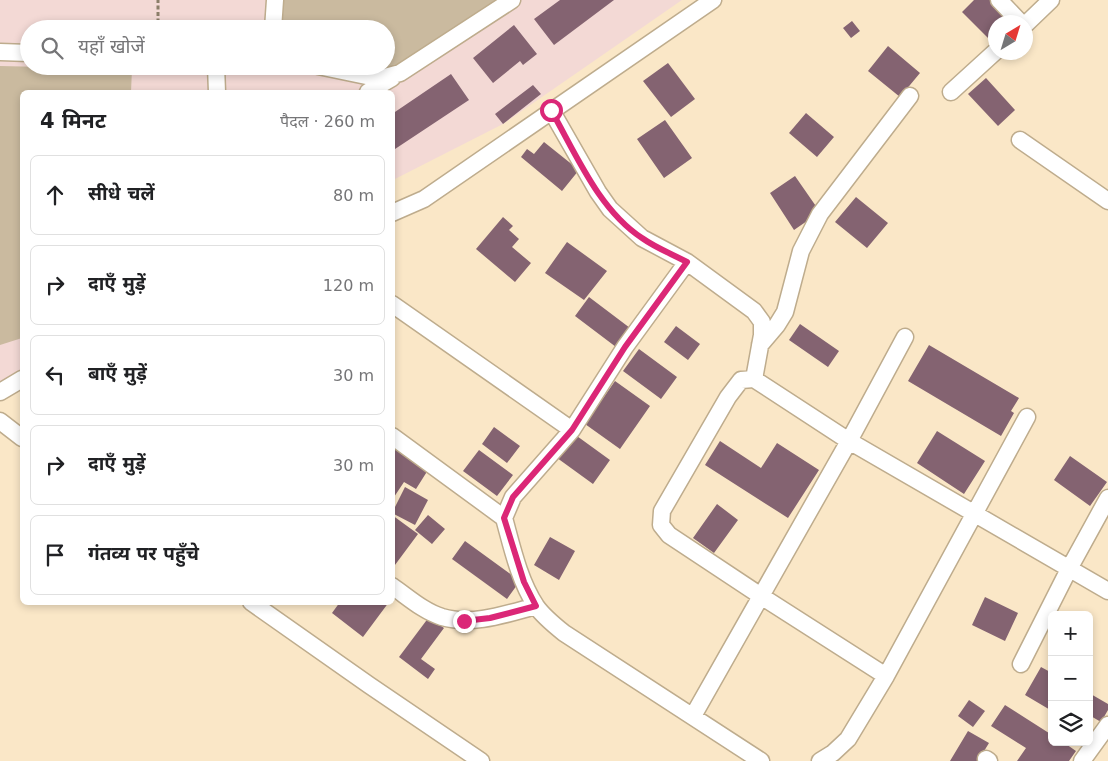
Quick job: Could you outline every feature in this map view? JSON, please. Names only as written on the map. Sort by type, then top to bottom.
[{"type":"street","points":[[274,20],[275,0]]},
{"type":"street","points":[[371,90],[512,0]]},
{"type":"street","points":[[395,212],[424,199],[713,0]]},
{"type":"street","points":[[999,0],[1013,15]]},
{"type":"street","points":[[1033,17],[1051,0]]},
{"type":"street","points":[[0,52],[20,53]]},
{"type":"street","points":[[951,92],[988,58]]},
{"type":"street","points":[[395,74],[400,72]]},
{"type":"street","points":[[216,75],[217,90]]},
{"type":"street","points":[[361,75],[371,77],[391,75]]},
{"type":"street","points":[[760,345],[785,312],[802,251],[820,214],[910,96]]},
{"type":"street","points":[[551,110],[598,192],[610,209],[642,238],[687,262],[754,311],[762,322],[754,378]]},
{"type":"street","points":[[1020,140],[1108,200]]},
{"type":"street","points":[[504,518],[513,497],[572,430],[625,347],[687,262]]},
{"type":"street","points":[[395,306],[572,430]]},
{"type":"street","points":[[693,716],[849,441],[905,337]]},
{"type":"street","points":[[886,676],[669,535],[661,525],[662,511],[728,397],[742,380],[754,378],[849,441],[1108,591]]},
{"type":"street","points":[[0,392],[20,381]]},
{"type":"street","points":[[820,761],[833,754],[848,739],[886,676],[1027,417]]},
{"type":"street","points":[[0,420],[20,436]]},
{"type":"street","points":[[395,438],[504,518],[524,582],[536,606],[550,621],[564,633],[761,761]]},
{"type":"street","points":[[1020,664],[1108,498]]},
{"type":"street","points":[[395,588],[421,606],[441,616],[464,621],[490,618],[536,606]]},
{"type":"street","points":[[255,605],[481,761]]},
{"type":"street","points":[[1082,761],[1108,725]]},
{"type":"path","points":[[158,0],[158,20]]},
{"type":"shaded area","points":[[0,0],[682,0],[503,124],[395,179],[395,90],[20,90],[20,371],[0,382]]},
{"type":"shaded area","points":[[275,0],[507,0],[400,72],[395,72],[395,20],[274,20]]},
{"type":"shaded area","points":[[0,66],[20,66],[20,75],[132,75],[131,90],[20,90],[20,339],[0,345]]},
{"type":"building","points":[[560,0],[614,0],[554,45],[534,19]]},
{"type":"building","points":[[974,0],[991,0],[1006,15],[988,15],[988,38],[962,12]]},
{"type":"building","points":[[852,21],[860,31],[851,38],[843,28]]},
{"type":"building","points":[[514,25],[537,54],[523,65],[520,61],[493,83],[473,58]]},
{"type":"building","points":[[888,46],[920,73],[900,97],[868,71]]},
{"type":"building","points":[[668,63],[695,99],[671,117],[643,81]]},
{"type":"building","points":[[451,74],[469,100],[395,149],[395,112]]},
{"type":"building","points":[[986,78],[1015,110],[998,126],[968,94]]},
{"type":"building","points":[[533,85],[541,94],[503,124],[495,114]]},
{"type":"building","points":[[806,113],[834,137],[817,157],[789,133]]},
{"type":"building","points":[[665,120],[692,158],[664,178],[637,139]]},
{"type":"building","points":[[544,142],[579,170],[562,191],[521,157],[527,149],[534,154]]},
{"type":"building","points":[[795,176],[820,212],[794,230],[770,193]]},
{"type":"building","points":[[856,197],[888,223],[867,248],[835,222]]},
{"type":"building","points":[[503,217],[513,226],[509,230],[519,239],[512,247],[531,263],[515,282],[476,249]]},
{"type":"building","points":[[567,242],[607,271],[584,300],[545,273]]},
{"type":"building","points":[[589,297],[630,328],[616,347],[575,316]]},
{"type":"building","points":[[800,324],[839,351],[828,367],[789,340]]},
{"type":"building","points":[[676,326],[700,344],[688,360],[664,342]]},
{"type":"building","points":[[929,345],[1019,398],[1011,411],[1014,413],[1001,436],[908,381]]},
{"type":"building","points":[[639,349],[677,377],[661,399],[623,371]]},
{"type":"building","points":[[615,381],[650,406],[620,449],[585,424]]},
{"type":"building","points":[[494,427],[520,446],[507,463],[482,444]]},
{"type":"building","points":[[570,431],[610,460],[593,484],[553,455]]},
{"type":"building","points":[[937,431],[985,461],[964,494],[917,463]]},
{"type":"building","points":[[720,441],[761,468],[777,443],[819,470],[788,518],[705,465]]},
{"type":"building","points":[[395,447],[428,470],[416,489],[404,482],[395,496]]},
{"type":"building","points":[[479,450],[513,475],[497,496],[463,471]]},
{"type":"building","points":[[1070,456],[1107,482],[1090,506],[1054,480]]},
{"type":"building","points":[[405,487],[428,500],[415,525],[395,515],[395,507]]},
{"type":"building","points":[[717,504],[738,520],[714,553],[693,538]]},
{"type":"building","points":[[428,515],[445,529],[432,544],[415,530]]},
{"type":"building","points":[[395,517],[418,534],[395,565]]},
{"type":"building","points":[[550,537],[575,551],[559,580],[534,565]]},
{"type":"building","points":[[465,541],[520,581],[507,599],[452,559]]},
{"type":"building","points":[[985,597],[1018,613],[1005,641],[972,625]]},
{"type":"building","points":[[338,605],[387,605],[363,637],[332,613]]},
{"type":"building","points":[[429,617],[444,628],[421,659],[435,669],[428,679],[399,657]]},
{"type":"building","points":[[1041,667],[1048,671],[1048,709],[1025,695]]},
{"type":"building","points":[[1093,695],[1108,704],[1108,710],[1101,722],[1093,717]]},
{"type":"building","points":[[969,700],[985,711],[973,727],[958,716]]},
{"type":"building","points":[[1005,705],[1048,732],[1048,746],[1069,746],[1076,751],[1069,761],[1017,761],[1026,748],[991,726]]},
{"type":"building","points":[[968,731],[989,743],[978,761],[950,761]]},
{"type":"route","points":[[464,621],[490,618],[536,606],[524,582],[504,518],[513,497],[572,430],[625,347],[687,262],[642,238],[623,223],[610,209],[598,192],[551,110]]}]
